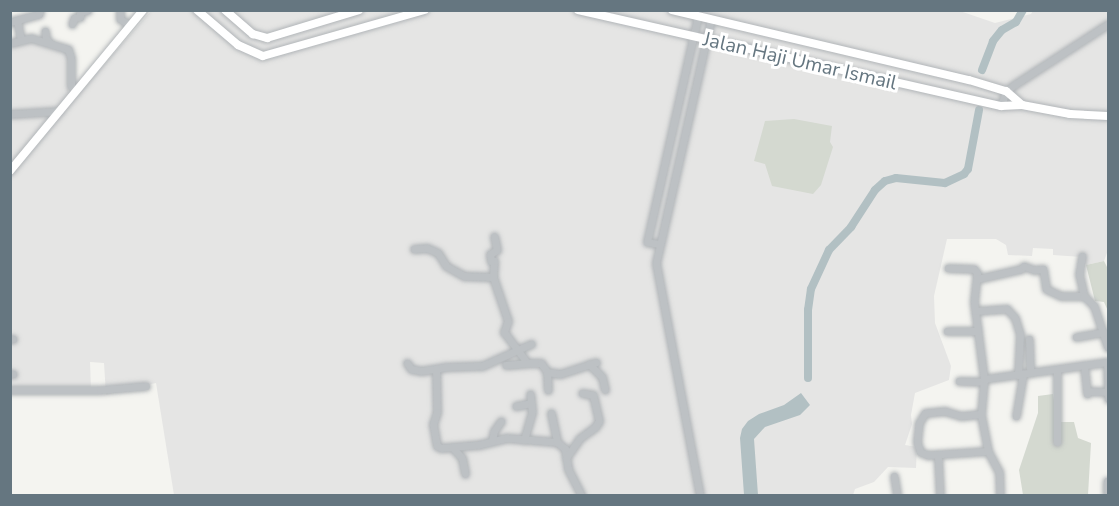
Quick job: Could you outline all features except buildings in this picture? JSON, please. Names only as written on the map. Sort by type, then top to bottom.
[{"type":"main road","points":[[10,171],[143,10]]},
{"type":"main road","points":[[197,10],[245,50],[263,56],[279,54],[425,10]]},
{"type":"main road","points":[[225,10],[255,35],[267,38],[359,10]]},
{"type":"main road","name":"Jalan Haji Umar Ismail","points":[[578,10],[1001,106],[1022,105],[1070,114],[1108,116]]},
{"type":"main road","name":"Jalan Haji Umar Ismail","points":[[672,10],[969,80],[1006,91],[1022,105]]},
{"type":"main road","points":[[245,50],[255,35]]},
{"type":"main road","points":[[988,103],[996,98],[994,87],[1014,85]]},
{"type":"street","points":[[21,40],[14,21],[40,14],[40,10]]},
{"type":"street","points":[[72,24],[74,18],[80,17],[80,12],[87,10]]},
{"type":"street","points":[[120,10],[120,19],[130,25]]},
{"type":"street","points":[[659,244],[647,242],[698,16]]},
{"type":"street","points":[[700,495],[657,279],[656,263],[711,19]]},
{"type":"street","points":[[1001,106],[1006,91],[1108,24]]},
{"type":"street","points":[[45,31],[48,42],[66,48],[71,58],[71,86],[76,91]]},
{"type":"street","points":[[11,43],[34,39],[66,48]]},
{"type":"street","points":[[10,114],[60,111]]},
{"type":"street","points":[[494,236],[497,250],[490,254],[494,264],[493,277],[508,321],[504,332],[524,362]]},
{"type":"street","points":[[414,249],[427,248],[438,253],[446,266],[464,276],[493,277]]},
{"type":"street","points":[[1082,255],[1079,274],[1084,296],[1094,306],[1108,348]]},
{"type":"street","points":[[977,279],[1021,269],[1024,266],[1034,270],[1043,269],[1046,289],[1055,294],[1084,296]]},
{"type":"street","points":[[948,268],[975,270],[977,279],[974,300],[984,381],[981,414],[988,451],[999,472],[1000,495]]},
{"type":"street","points":[[975,311],[1007,309],[1015,318],[1020,334],[1023,374]]},
{"type":"street","points":[[947,331],[978,331]]},
{"type":"street","points":[[1076,337],[1104,332]]},
{"type":"street","points":[[1016,416],[1029,339]]},
{"type":"street","points":[[407,363],[411,369],[485,365],[531,344]]},
{"type":"street","points":[[506,365],[524,362],[540,363],[547,372],[548,390]]},
{"type":"street","points":[[959,381],[984,381],[1108,362],[1108,399]]},
{"type":"street","points":[[547,372],[560,374],[592,363],[602,378],[605,390]]},
{"type":"street","points":[[1084,364],[1087,392],[1108,390]]},
{"type":"street","points":[[436,369],[437,412],[433,424],[434,439],[441,448],[507,438],[557,442],[563,446],[569,471],[576,479],[582,495]]},
{"type":"street","points":[[1057,370],[1057,442]]},
{"type":"street","points":[[10,390],[100,390],[146,386]]},
{"type":"street","points":[[566,458],[580,438],[595,427],[599,421],[593,394],[582,393]]},
{"type":"street","points":[[524,440],[532,412],[530,394]]},
{"type":"street","points":[[516,406],[531,403]]},
{"type":"street","points":[[981,414],[961,416],[945,411],[925,413],[919,423],[917,442],[920,453],[928,455],[988,451]]},
{"type":"street","points":[[551,413],[557,442]]},
{"type":"street","points":[[492,441],[494,431],[501,422]]},
{"type":"street","points":[[452,447],[462,458],[465,474]]},
{"type":"street","points":[[938,458],[940,495]]},
{"type":"street","points":[[894,476],[897,495]]},
{"type":"street","points":[[1107,481],[1107,495]]},
{"type":"shaded area","points":[[957,10],[995,23],[1031,14],[1033,11],[1108,11],[1108,250],[1104,261],[1086,265],[1082,257],[1053,255],[1053,249],[1033,248],[1032,256],[1008,255],[1006,245],[996,239],[947,239],[934,296],[935,323],[951,366],[949,380],[915,393],[911,415],[912,424],[905,445],[917,447],[916,468],[888,467],[874,482],[855,489],[853,495],[174,495],[156,383],[106,395],[104,363],[90,362],[91,390],[11,389],[12,43],[30,40],[67,53],[71,63],[68,91],[73,100],[151,11]]},
{"type":"shaded area","points":[[794,119],[832,126],[830,142],[833,147],[821,185],[813,194],[772,186],[765,164],[754,161],[765,121]]},
{"type":"shaded area","points":[[1104,261],[1108,269],[1108,311],[1104,302],[1095,301],[1086,265]]},
{"type":"shaded area","points":[[801,393],[810,405],[800,415],[765,427],[754,439],[758,495],[744,495],[740,438],[742,429],[748,421],[759,414],[784,405]]},
{"type":"shaded area","points":[[1053,394],[1057,422],[1074,422],[1078,438],[1091,443],[1088,495],[1023,495],[1019,470],[1038,413],[1038,396]]},
{"type":"waterway","points":[[982,70],[993,41],[1002,30],[1016,22],[1023,10]]},
{"type":"waterway","points":[[808,378],[808,310],[811,289],[829,250],[851,227],[875,190],[885,181],[896,178],[945,183],[964,174],[968,169],[979,110]]}]
